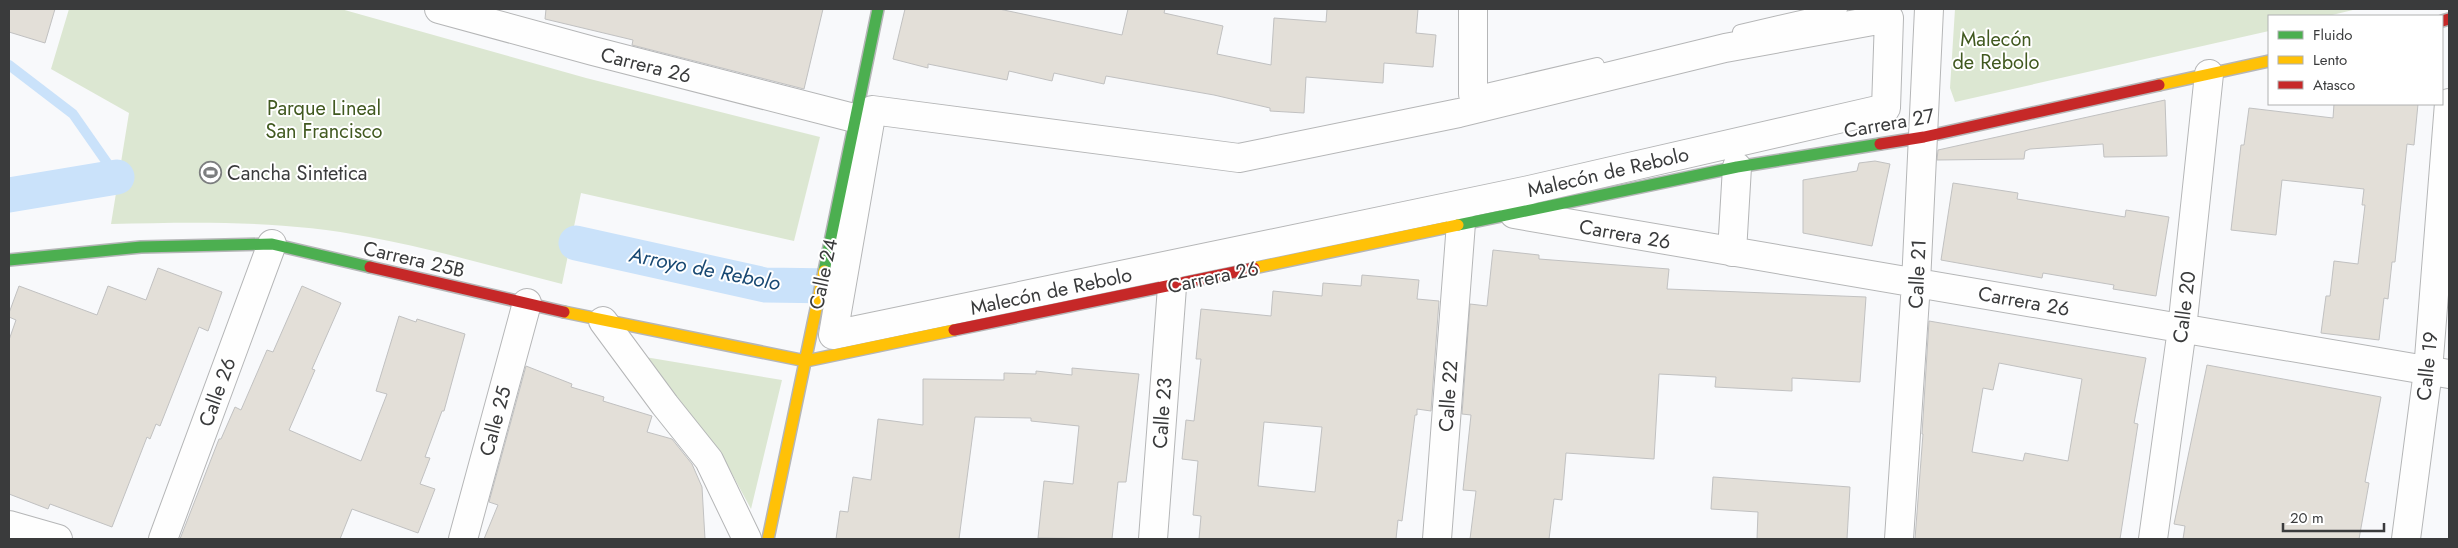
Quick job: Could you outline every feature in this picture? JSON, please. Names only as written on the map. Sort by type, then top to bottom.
[{"type":"street","name":"Carrera 26","points":[[439,9],[593,51],[862,107],[1050,122],[1241,143]]},
{"type":"street","name":"Calle 24","points":[[768,539],[830,241],[862,107],[878,9]]},
{"type":"street","points":[[1473,94],[1474,9]]},
{"type":"street","name":"Calle 21","points":[[1899,539],[1916,283],[1929,9]]},
{"type":"street","name":"Malecón de Rebolo","points":[[1889,18],[1886,108],[1529,190],[834,335],[862,107],[1239,158],[1459,113],[1724,48],[1889,18]]},
{"type":"street","name":"Carrera 27","points":[[1514,214],[1737,167],[1924,137],[2268,61]]},
{"type":"street","name":"Calle 20","points":[[2153,539],[2182,329],[2209,74]]},
{"type":"street","name":"Calle 19","points":[[2406,539],[2439,372],[2449,103]]},
{"type":"street","points":[[1732,252],[1737,167]]},
{"type":"street","name":"Carrera 26","points":[[806,361],[1172,286],[1461,223],[1514,214],[2439,372]]},
{"type":"street","name":"Calle 22","points":[[1438,539],[1461,223]]},
{"type":"street","name":"Carrera 25B","points":[[9,260],[141,247],[272,244],[603,321],[806,361]]},
{"type":"street","name":"Calle 26","points":[[163,539],[272,244]]},
{"type":"street","name":"Calle 23","points":[[1153,539],[1172,286]]},
{"type":"street","name":"Calle 25","points":[[463,539],[527,303]]},
{"type":"street","points":[[603,321],[665,406],[709,460],[747,539]]},
{"type":"street","points":[[9,525],[58,539]]},
{"type":"lane","points":[[1473,94],[1840,9]]},
{"type":"green space","name":"Parque Lineal San Francisco","points":[[69,9],[341,9],[586,78],[820,137],[794,241],[581,193],[562,284],[418,247],[337,231],[240,223],[111,224],[129,113],[51,69]]},
{"type":"green space","name":"Malecón de Rebolo","points":[[1955,9],[2357,9],[2332,15],[2268,15],[2268,31],[1955,102],[1950,88]]},
{"type":"green space","points":[[639,356],[782,380],[751,509],[719,450]]},
{"type":"building","points":[[9,9],[55,9],[45,43],[9,32]]},
{"type":"building","points":[[546,9],[823,9],[804,89],[632,45],[633,40],[545,19]]},
{"type":"building","points":[[905,9],[999,9],[1122,35],[1128,9],[1165,9],[1164,13],[1223,26],[1217,54],[1271,65],[1274,18],[1326,22],[1327,9],[1418,9],[1416,33],[1436,35],[1433,67],[1384,63],[1383,83],[1306,77],[1304,113],[1270,111],[1270,108],[1214,95],[1106,76],[1104,84],[1054,73],[1052,81],[1009,71],[1007,80],[928,64],[928,68],[893,59]]},
{"type":"building","points":[[2165,100],[2167,156],[2104,157],[2103,144],[2030,149],[2025,151],[2024,159],[1937,160],[1938,150]]},
{"type":"building","points":[[2334,105],[2418,105],[2414,145],[2407,144],[2395,262],[2392,262],[2388,299],[2384,298],[2379,340],[2321,333],[2326,296],[2330,296],[2334,261],[2358,264],[2365,205],[2362,205],[2364,189],[2282,180],[2276,235],[2231,230],[2241,145],[2244,145],[2249,108],[2333,118]]},
{"type":"building","points":[[1875,161],[1890,164],[1872,246],[1803,233],[1803,180],[1857,171],[1859,163]]},
{"type":"building","points":[[1953,183],[2018,193],[2017,199],[2125,217],[2126,210],[2169,217],[2156,296],[2113,289],[2114,285],[2043,273],[2042,278],[1941,260]]},
{"type":"building","points":[[1493,250],[1539,255],[1539,259],[1669,269],[1667,289],[1866,297],[1860,382],[1792,378],[1792,391],[1715,387],[1716,377],[1659,374],[1654,459],[1566,453],[1562,500],[1554,499],[1549,539],[1470,539],[1476,491],[1463,490],[1471,415],[1462,414],[1470,304],[1487,306]]},
{"type":"building","points":[[158,268],[222,292],[208,331],[199,327],[160,426],[156,424],[150,439],[147,437],[112,527],[50,504],[48,509],[9,494],[9,340],[16,320],[9,317],[9,313],[19,286],[97,315],[108,286],[146,300]]},
{"type":"building","points":[[1362,275],[1419,280],[1417,299],[1439,301],[1431,411],[1417,409],[1417,415],[1415,415],[1402,521],[1398,520],[1396,539],[1199,539],[1201,516],[1193,515],[1198,461],[1182,459],[1186,420],[1194,421],[1201,359],[1196,359],[1201,309],[1271,316],[1273,291],[1322,296],[1323,283],[1361,286]],"holes":[[[1264,422],[1322,427],[1315,492],[1258,486]]]},
{"type":"building","points":[[302,286],[341,303],[312,369],[315,370],[289,430],[361,461],[387,394],[376,391],[399,316],[416,322],[417,319],[465,334],[444,411],[442,411],[425,457],[430,458],[420,484],[435,489],[418,533],[352,509],[340,539],[180,539],[219,439],[221,439],[235,407],[241,410],[267,350],[273,352]]},
{"type":"building","points":[[1929,321],[2146,358],[2134,423],[2138,424],[2120,539],[1915,539]],"holes":[[[1999,363],[2082,379],[2068,461],[2025,453],[2023,461],[1972,452],[1983,388],[1993,390]]]},
{"type":"building","points":[[2207,365],[2381,397],[2365,482],[2369,483],[2359,539],[2183,539],[2185,526],[2174,524]]},
{"type":"building","points":[[526,366],[572,384],[571,387],[604,397],[603,401],[652,416],[647,432],[672,439],[692,464],[702,487],[705,539],[484,539],[498,505],[489,502]]},
{"type":"building","points":[[1072,368],[1139,374],[1126,482],[1118,482],[1112,539],[1038,538],[1044,481],[1073,484],[1079,426],[1031,421],[1031,418],[975,417],[959,539],[836,539],[840,511],[848,512],[853,477],[871,480],[878,419],[923,425],[923,379],[1004,380],[1004,373],[1036,374],[1036,371],[1072,375]]},
{"type":"building","points":[[1713,477],[1850,487],[1847,539],[1757,539],[1758,512],[1711,509]]},
{"type":"waterway","points":[[9,65],[73,114],[117,177]]},
{"type":"waterway","name":"Arroyo de Rebolo","points":[[9,195],[117,177]]},
{"type":"waterway","name":"Arroyo de Rebolo","points":[[576,243],[765,285],[836,286]]},
{"type":"traffic: fast","points":[[824,271],[878,9]]},
{"type":"traffic: fast","points":[[1458,225],[1737,167],[1880,144]]},
{"type":"traffic: fast","points":[[9,260],[141,247],[272,244],[370,267]]},
{"type":"traffic: slow","points":[[2159,85],[2268,61]]},
{"type":"traffic: slow","points":[[1254,268],[1458,225]]},
{"type":"traffic: slow","points":[[768,539],[824,271]]},
{"type":"traffic: slow","points":[[564,312],[806,361],[954,330]]},
{"type":"traffic: jam","points":[[2443,21],[2449,19]]},
{"type":"traffic: jam","points":[[1880,144],[1924,137],[2159,85]]},
{"type":"traffic: jam","points":[[370,267],[564,312]]},
{"type":"traffic: jam","points":[[954,330],[1254,268]]},
{"type":"place","name":"Cancha Sintetica","points":[[211,173]]}]
